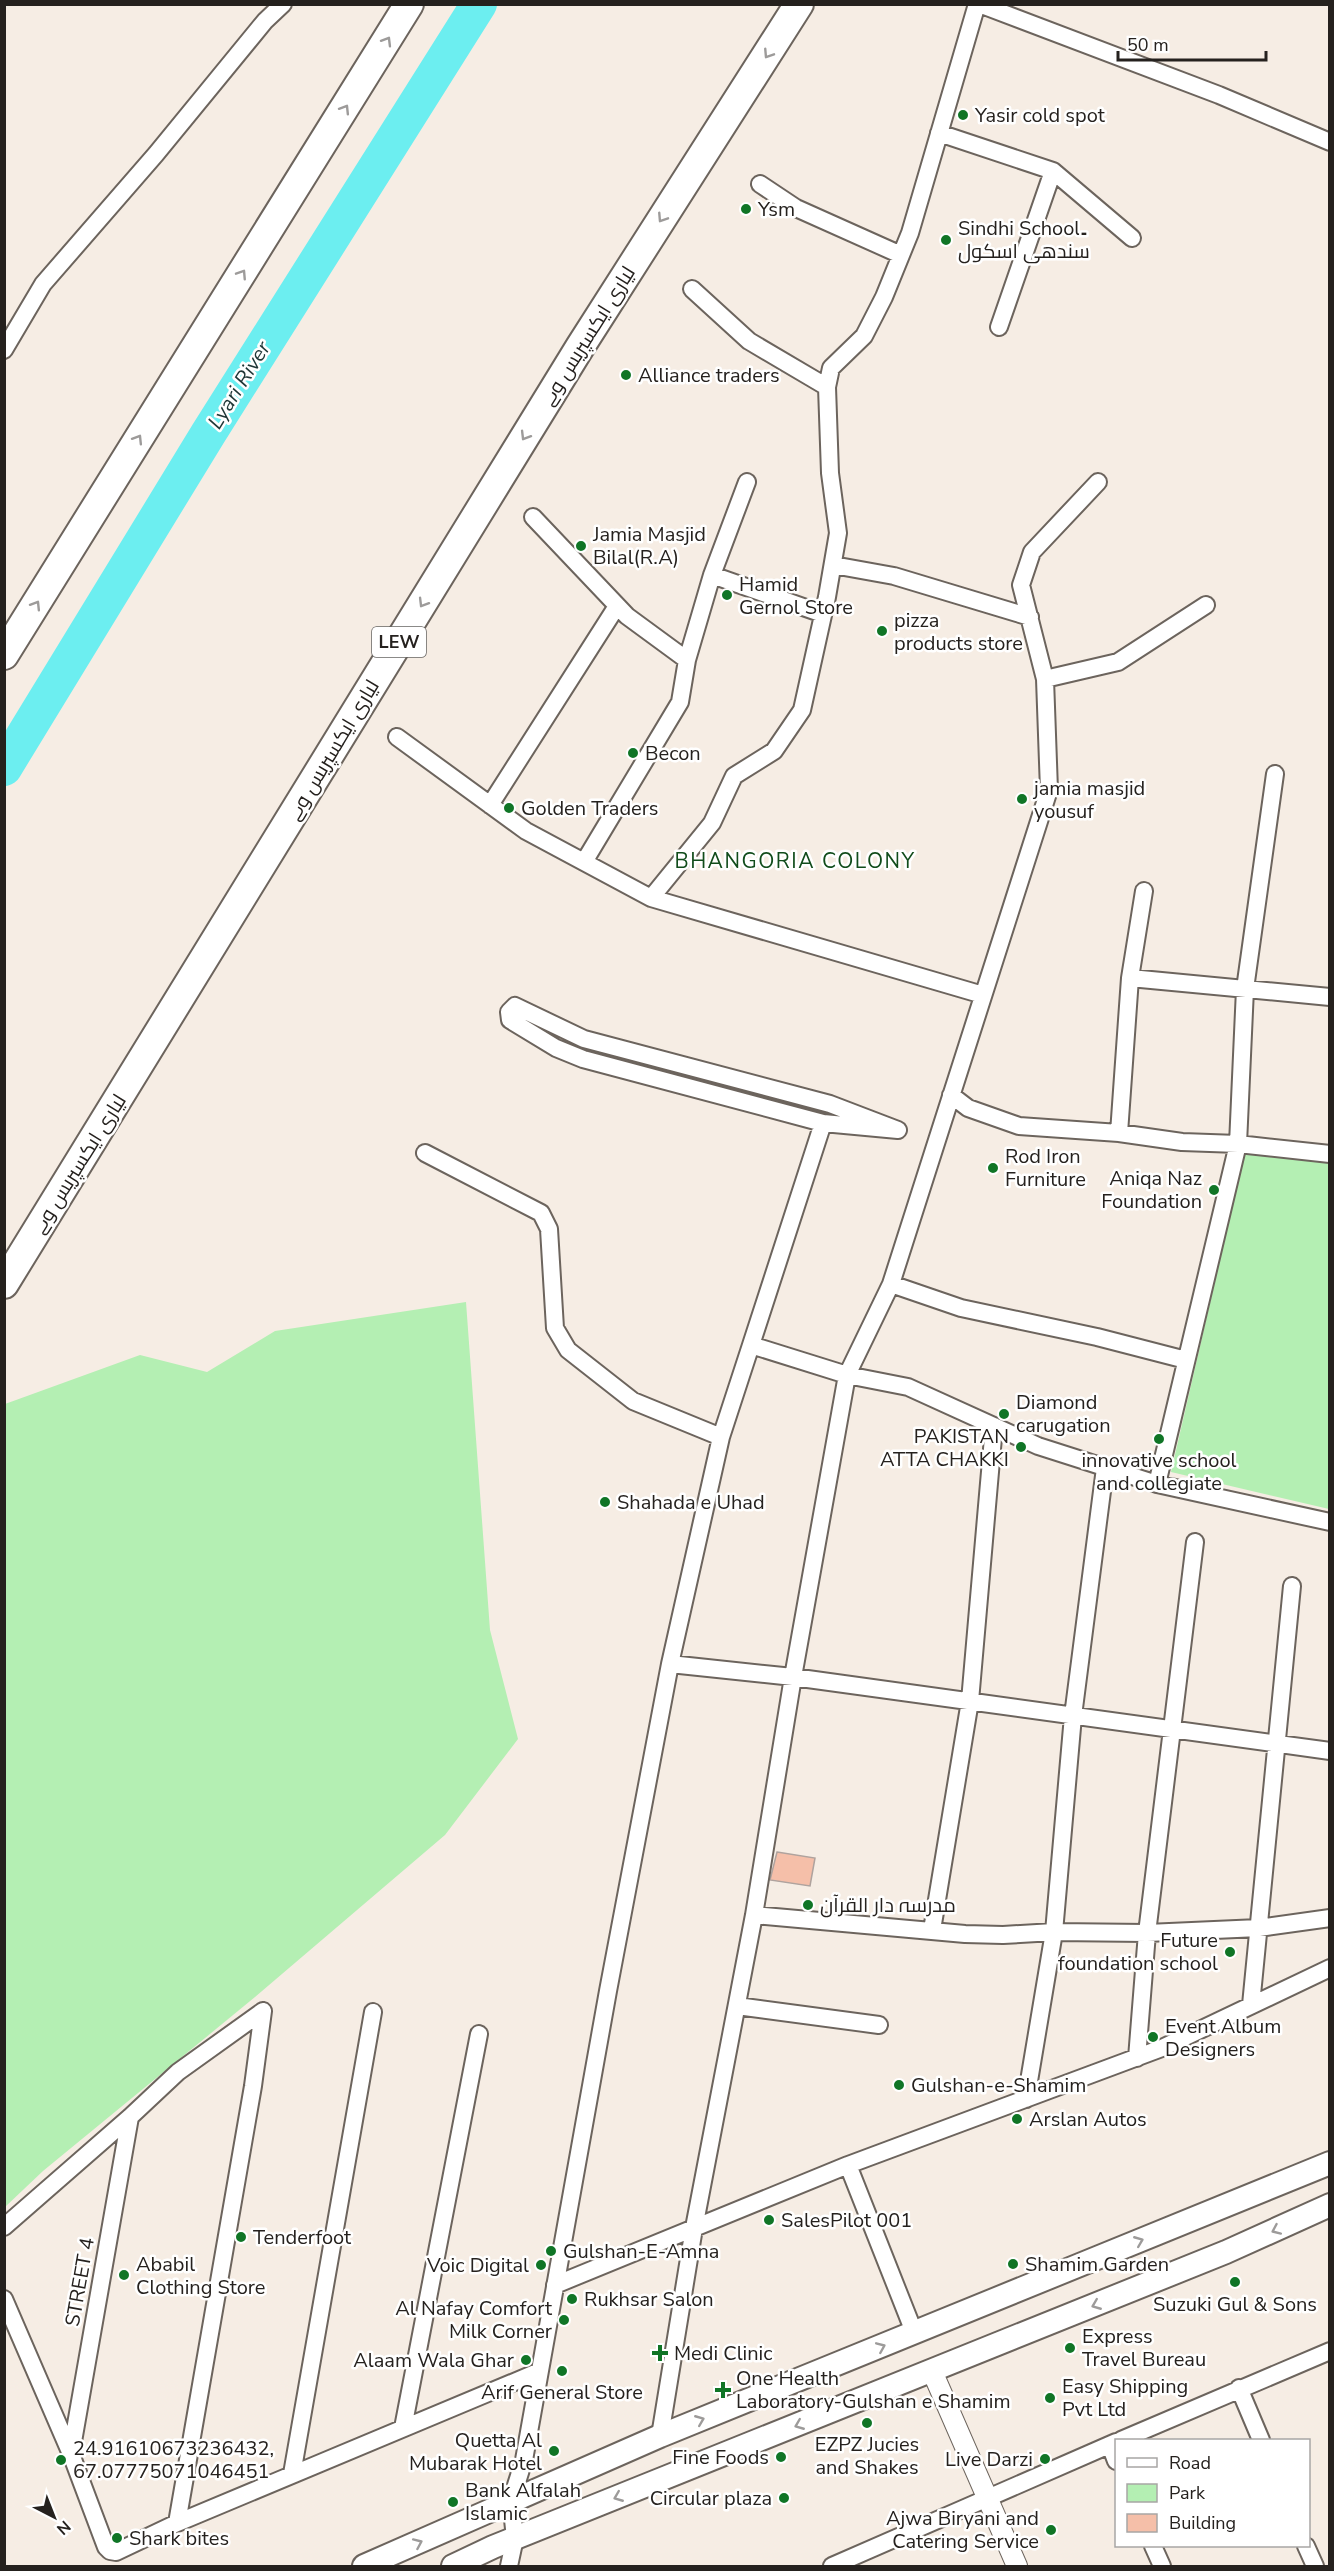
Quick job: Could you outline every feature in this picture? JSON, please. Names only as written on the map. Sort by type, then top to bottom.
[{"type":"highway","points":[[4,655],[409,4]]},
{"type":"highway","name":"لیاری ایکسپریس وے","points":[[4,1284],[580,346],[799,4]]},
{"type":"main road","points":[[364,2566],[660,2436],[1329,2163]]},
{"type":"main road","points":[[453,2566],[515,2538],[1226,2253],[1329,2205]]},
{"type":"street","points":[[4,350],[43,284],[156,154],[265,21],[284,4]]},
{"type":"street","points":[[651,898],[712,823],[734,776],[774,751],[802,710],[838,533],[830,473],[827,387],[831,368],[864,336],[884,297],[910,233],[978,4],[1219,95],[1329,142]]},
{"type":"street","points":[[939,133],[1053,171],[1132,238]]},
{"type":"street","points":[[999,327],[1053,171]]},
{"type":"street","points":[[760,184],[796,208],[901,255]]},
{"type":"street","points":[[692,288],[749,341],[827,387]]},
{"type":"street","points":[[584,862],[680,702],[687,660],[712,575],[747,482]]},
{"type":"street","points":[[660,2436],[694,2228],[754,1915],[792,1677],[847,1375],[891,1284],[1049,790],[1046,679],[1021,585],[1032,552],[1098,482]]},
{"type":"street","points":[[533,517],[627,616],[687,660]]},
{"type":"street","points":[[832,565],[894,576],[1030,617]]},
{"type":"street","points":[[712,575],[823,614]]},
{"type":"street","points":[[1046,679],[1118,662],[1206,605]]},
{"type":"street","points":[[490,805],[617,606]]},
{"type":"street","points":[[397,737],[526,831],[651,898],[983,995]]},
{"type":"street","points":[[1157,1484],[1238,1144],[1245,989],[1275,774]]},
{"type":"street","points":[[1119,1133],[1130,978],[1144,891]]},
{"type":"street","points":[[1130,978],[1329,997]]},
{"type":"street","points":[[520,1007],[584,1040],[830,1104],[898,1130],[823,1123],[583,1059],[556,1048],[510,1020],[509,1012],[512,1008],[520,1007]]},
{"type":"street","points":[[951,1095],[968,1108],[1019,1126],[1119,1133],[1182,1142],[1238,1144],[1329,1154]]},
{"type":"street","points":[[509,2566],[515,2538],[511,2501],[524,2460],[538,2372],[670,1664],[721,1437],[823,1123]]},
{"type":"street","points":[[425,1153],[541,1213],[549,1229],[555,1328],[568,1350],[633,1401],[721,1437]]},
{"type":"street","points":[[891,1284],[961,1308],[1097,1337],[1186,1360]]},
{"type":"street","points":[[751,1345],[847,1375],[908,1387],[1038,1446],[1157,1484],[1329,1522]]},
{"type":"street","points":[[932,1930],[970,1701],[994,1426]]},
{"type":"street","points":[[1026,2098],[1054,1932],[1073,1716],[1106,1468]]},
{"type":"street","points":[[1137,2058],[1147,1933],[1195,1542]]},
{"type":"street","points":[[1251,2005],[1292,1586]]},
{"type":"street","points":[[670,1664],[792,1677],[1329,1751]]},
{"type":"street","points":[[754,1915],[994,1935],[1054,1932],[1147,1933],[1259,1928],[1329,1918]]},
{"type":"street","points":[[555,2285],[848,2165],[1137,2058],[1329,1968]]},
{"type":"street","points":[[737,2006],[879,2025]]},
{"type":"street","points":[[4,2227],[178,2072],[263,2012],[253,2086],[177,2523]]},
{"type":"street","points":[[292,2474],[373,2012]]},
{"type":"street","points":[[403,2428],[479,2034]]},
{"type":"street","name":"STREET 4","points":[[71,2454],[130,2117]]},
{"type":"street","points":[[848,2165],[914,2332]]},
{"type":"street","points":[[4,2300],[71,2454],[106,2547],[110,2551],[117,2552],[177,2523],[538,2372]]},
{"type":"street","points":[[1133,2439],[1239,2388],[1329,2351]]},
{"type":"street","points":[[932,2371],[1017,2566]]},
{"type":"street","points":[[1239,2388],[1261,2439]]},
{"type":"street","points":[[832,2566],[861,2561],[988,2499],[1115,2447]]},
{"type":"street","points":[[1153,2547],[1162,2566]]},
{"type":"street","points":[[1306,2547],[1315,2566]]},
{"type":"green space","points":[[1246,1147],[1329,1159],[1329,1509],[1171,1472]]},
{"type":"green space","points":[[466,1302],[490,1630],[518,1739],[445,1835],[255,1997],[43,2171],[5,2207],[5,1404],[140,1355],[207,1372],[275,1331]]},
{"type":"building","points":[[777,1852],[815,1858],[810,1886],[770,1880]]},
{"type":"waterway","name":"Lyari River","points":[[4,768],[208,434],[479,4]]},
{"type":"place","name":"Yasir cold spot","points":[[963,115]]},
{"type":"place","name":"Ysm","points":[[746,209]]},
{"type":"place","name":"Sindhi School۔ سندھی اسکول","points":[[946,240]]},
{"type":"place","name":"Alliance traders","points":[[626,375]]},
{"type":"place","name":"Jamia Masjid Bilal(R.A)","points":[[581,546]]},
{"type":"place","name":"Hamid Gernol Store","points":[[727,595]]},
{"type":"place","name":"pizza products store","points":[[882,631]]},
{"type":"place","name":"Becon","points":[[633,753]]},
{"type":"place","name":"jamia masjid yousuf","points":[[1022,799]]},
{"type":"place","name":"Golden Traders","points":[[509,808]]},
{"type":"place","name":"Rod Iron Furniture","points":[[993,1168]]},
{"type":"place","name":"Aniqa Naz Foundation","points":[[1214,1190]]},
{"type":"place","name":"Diamond carugation","points":[[1004,1414]]},
{"type":"place","name":"innovative school and collegiate","points":[[1159,1439]]},
{"type":"place","name":"PAKISTAN ATTA CHAKKI","points":[[1021,1447]]},
{"type":"place","name":"Shahada e Uhad","points":[[605,1502]]},
{"type":"place","name":"مدرسہ دار القرآن","points":[[808,1905]]},
{"type":"place","name":"Future foundation school","points":[[1230,1952]]},
{"type":"place","name":"Event Album Designers","points":[[1153,2037]]},
{"type":"place","name":"Gulshan-e-Shamim","points":[[899,2085]]},
{"type":"place","name":"Arslan Autos","points":[[1017,2119]]},
{"type":"place","name":"SalesPilot 001","points":[[769,2220]]},
{"type":"place","name":"Tenderfoot","points":[[241,2237]]},
{"type":"place","name":"Gulshan-E-Amna","points":[[551,2251]]},
{"type":"place","name":"Shamim Garden","points":[[1013,2264]]},
{"type":"place","name":"Voic Digital","points":[[541,2265]]},
{"type":"place","name":"Ababil Clothing Store","points":[[124,2275]]},
{"type":"place","name":"Suzuki Gul & Sons","points":[[1235,2282]]},
{"type":"place","name":"Rukhsar Salon","points":[[572,2299]]},
{"type":"place","name":"Al Nafay Comfort Milk Corner","points":[[564,2320]]},
{"type":"place","name":"Express Travel Bureau","points":[[1070,2348]]},
{"type":"place","name":"Medi Clinic","points":[[660,2353]]},
{"type":"place","name":"Alaam Wala Ghar","points":[[526,2360]]},
{"type":"place","name":"Arif General Store","points":[[562,2371]]},
{"type":"place","name":"One Health Laboratory-Gulshan e Shamim","points":[[723,2390]]},
{"type":"place","name":"Easy Shipping Pvt Ltd","points":[[1050,2398]]},
{"type":"place","name":"EZPZ Jucies and Shakes","points":[[867,2423]]},
{"type":"place","name":"Quetta Al Mubarak Hotel","points":[[554,2451]]},
{"type":"place","name":"Fine Foods","points":[[781,2457]]},
{"type":"place","name":"Live Darzi","points":[[1045,2459]]},
{"type":"place","name":"24.91610673236432, 67.07775071046451","points":[[61,2460]]},
{"type":"place","name":"Circular plaza","points":[[784,2498]]},
{"type":"place","name":"Bank Alfalah Islamic","points":[[453,2502]]},
{"type":"place","name":"Ajwa Biryani and Catering Service","points":[[1051,2530]]},
{"type":"place","name":"Shark bites","points":[[117,2538]]},
{"type":"district","name":"BHANGORIA COLONY","points":[[795,861]]}]
